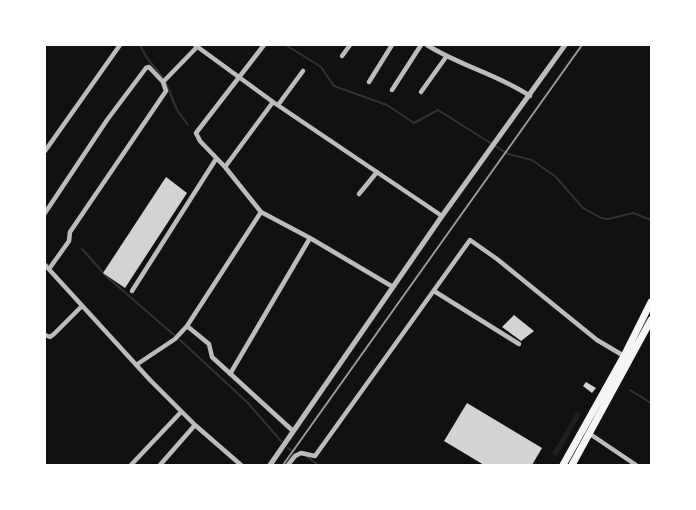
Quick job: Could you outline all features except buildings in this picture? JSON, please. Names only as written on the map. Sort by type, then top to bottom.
[{"type":"main road","points":[[563,465],[624,356],[651,302]]},
{"type":"main road","points":[[572,465],[651,320]]},
{"type":"main road","points":[[634,335],[642,339]]},
{"type":"street","points":[[45,151],[120,45]]},
{"type":"street","points":[[264,45],[196,133],[200,142],[225,167],[261,212],[310,238],[393,287]]},
{"type":"street","points":[[342,56],[350,45]]},
{"type":"street","points":[[369,82],[392,45]]},
{"type":"street","points":[[392,90],[421,45]]},
{"type":"street","points":[[427,45],[446,56],[486,72],[530,96]]},
{"type":"street","points":[[270,465],[489,149],[530,96],[565,45]]},
{"type":"street","points":[[163,82],[197,46],[238,78],[442,216]]},
{"type":"street","points":[[421,92],[446,56]]},
{"type":"street","points":[[45,213],[107,120],[146,68],[149,68],[163,82],[166,91],[70,232],[69,241],[50,269]]},
{"type":"street","points":[[225,167],[303,71]]},
{"type":"street","points":[[132,291],[216,159]]},
{"type":"street","points":[[359,194],[377,172]]},
{"type":"street","points":[[136,365],[175,339],[187,326],[261,212]]},
{"type":"street","points":[[230,374],[310,238]]},
{"type":"street","points":[[288,465],[301,452],[315,456],[468,242],[474,241],[597,340],[624,356]]},
{"type":"street","points":[[45,265],[181,412],[240,465]]},
{"type":"street","points":[[434,291],[519,344]]},
{"type":"street","points":[[45,335],[50,337],[54,334],[82,306]]},
{"type":"street","points":[[187,326],[209,344],[212,357],[293,431]]},
{"type":"street","points":[[131,465],[181,412]]},
{"type":"street","points":[[160,465],[194,425]]},
{"type":"street","points":[[590,434],[636,465]]},
{"type":"shaded area","points":[[577,411],[581,414],[557,456],[552,454]]},
{"type":"waterway","points":[[140,45],[147,58],[164,79]]},
{"type":"waterway","points":[[286,45],[321,67],[334,86],[387,105],[414,123],[438,110],[508,154],[532,160],[555,176],[583,208],[601,218],[608,219],[633,213],[651,220]]},
{"type":"waterway","points":[[166,83],[177,110],[188,125]]},
{"type":"waterway","points":[[82,249],[106,276],[174,335]]},
{"type":"waterway","points":[[180,340],[247,402],[281,441]]},
{"type":"waterway","points":[[630,390],[651,403]]},
{"type":"waterway","points":[[306,456],[318,465]]},
{"type":"railway","points":[[283,465],[582,45]]}]
